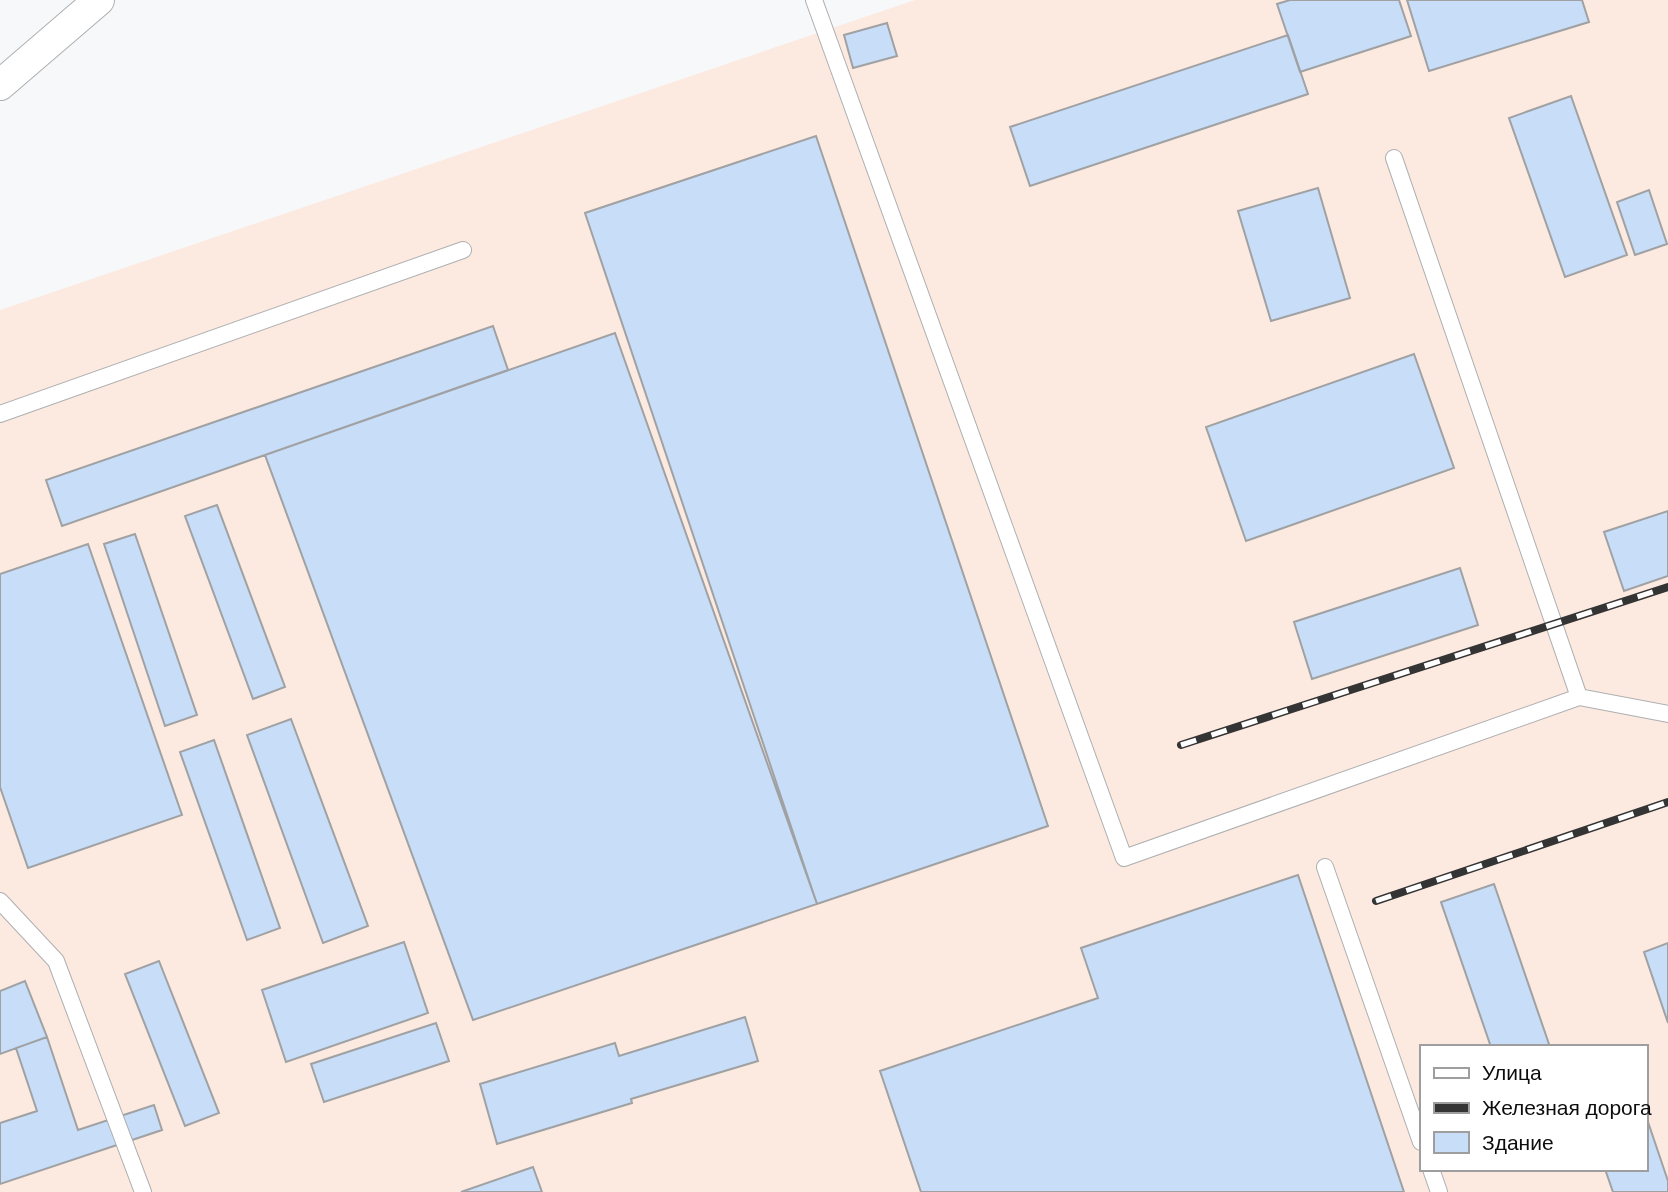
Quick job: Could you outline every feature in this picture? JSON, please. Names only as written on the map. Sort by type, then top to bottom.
[{"type":"street","points":[[0,85],[99,0]]},
{"type":"lane","points":[[814,0],[1124,858],[1579,697],[1668,714]]},
{"type":"lane","points":[[1394,158],[1579,697]]},
{"type":"lane","points":[[0,414],[463,250]]},
{"type":"lane","points":[[1325,867],[1420,1139]]},
{"type":"lane","points":[[0,901],[56,961],[143,1192]]},
{"type":"lane","points":[[1432,1171],[1439,1192]]},
{"type":"shaded area","points":[[915,0],[1668,0],[1668,1192],[0,1192],[0,310]]},
{"type":"building","points":[[1290,0],[1399,0],[1411,36],[1300,72],[1277,4]]},
{"type":"building","points":[[1407,0],[1582,0],[1589,22],[1429,71]]},
{"type":"building","points":[[887,23],[897,56],[853,68],[844,35]]},
{"type":"building","points":[[1288,35],[1308,94],[1030,186],[1010,127]]},
{"type":"building","points":[[1571,96],[1627,255],[1565,277],[1509,118]]},
{"type":"building","points":[[816,136],[1048,826],[817,904],[585,213]]},
{"type":"building","points":[[1318,188],[1350,298],[1271,321],[1238,211]]},
{"type":"building","points":[[1649,190],[1667,244],[1635,255],[1617,202]]},
{"type":"building","points":[[493,326],[508,370],[62,526],[46,480]]},
{"type":"building","points":[[615,333],[817,904],[473,1020],[265,455]]},
{"type":"building","points":[[1414,354],[1454,468],[1246,541],[1206,427]]},
{"type":"building","points":[[217,505],[285,687],[253,699],[185,516]]},
{"type":"building","points":[[1668,511],[1668,576],[1624,591],[1604,532]]},
{"type":"building","points":[[135,534],[197,715],[165,726],[104,544]]},
{"type":"building","points":[[88,544],[182,815],[28,868],[0,787],[0,574]]},
{"type":"building","points":[[1460,568],[1478,625],[1312,679],[1294,622]]},
{"type":"building","points":[[291,719],[368,926],[323,943],[247,735]]},
{"type":"building","points":[[214,740],[280,928],[247,940],[180,752]]},
{"type":"building","points":[[1298,875],[1404,1192],[921,1192],[880,1071],[1098,998],[1081,948]]},
{"type":"building","points":[[1494,884],[1549,1045],[1490,1045],[1441,902]]},
{"type":"building","points":[[404,942],[428,1013],[286,1062],[262,990]]},
{"type":"building","points":[[1668,943],[1668,1023],[1644,952]]},
{"type":"building","points":[[159,961],[219,1113],[185,1126],[125,974]]},
{"type":"building","points":[[25,981],[47,1037],[0,1054],[0,991]]},
{"type":"building","points":[[745,1017],[758,1061],[631,1099],[632,1103],[497,1144],[480,1084],[615,1043],[619,1056]]},
{"type":"building","points":[[436,1023],[449,1061],[324,1102],[311,1064]]},
{"type":"building","points":[[47,1037],[78,1130],[154,1105],[162,1130],[0,1184],[0,1123],[37,1111],[16,1048]]},
{"type":"building","points":[[1647,1119],[1668,1181],[1668,1192],[1613,1192],[1606,1171],[1647,1171]]},
{"type":"building","points":[[533,1167],[542,1192],[461,1192]]},
{"type":"railway","points":[[1181,745],[1668,587]]},
{"type":"railway","points":[[1376,901],[1668,802]]}]
